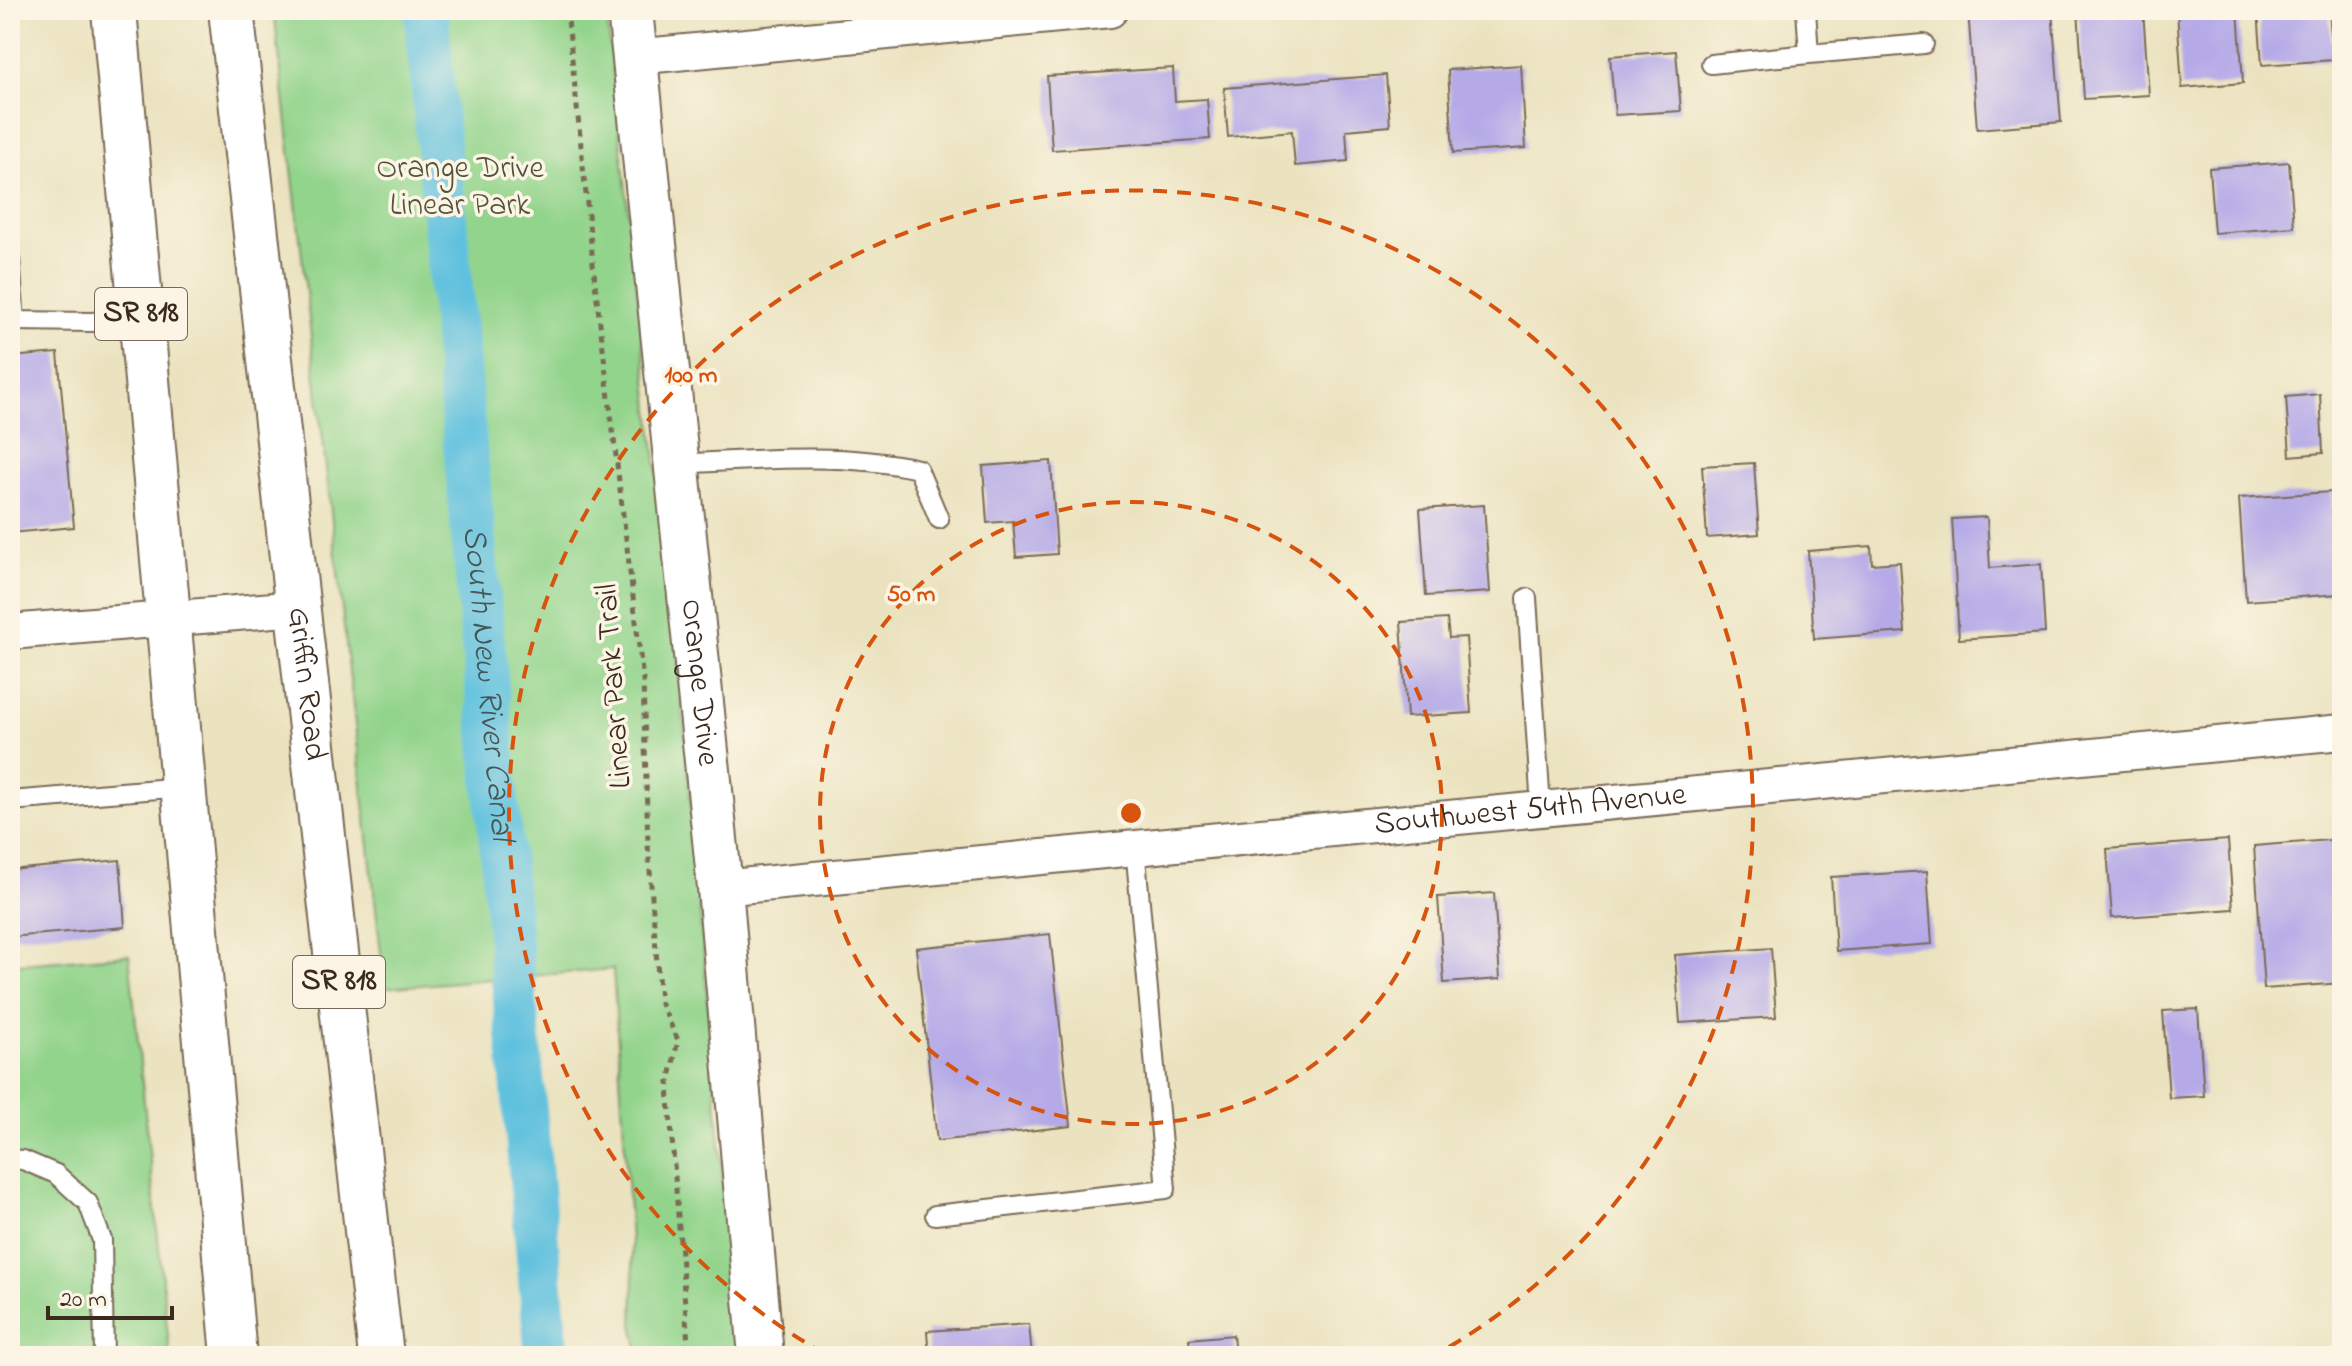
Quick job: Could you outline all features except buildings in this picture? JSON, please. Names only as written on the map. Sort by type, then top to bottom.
[{"type":"main road","name":"SR 818","points":[[114,10],[234,1356]]},
{"type":"main road","name":"Griffin Road","points":[[231,10],[381,1356]]},
{"type":"main road","name":"Orange Drive","points":[[630,10],[720,888],[761,1356]]},
{"type":"street","points":[[635,57],[1110,10]]},
{"type":"street","points":[[10,632],[297,608]]},
{"type":"street","name":"Southwest 54th Avenue","points":[[720,888],[2342,732]]},
{"type":"lane","points":[[1806,10],[1809,54]]},
{"type":"lane","points":[[1711,64],[1924,44]]},
{"type":"lane","points":[[10,259],[15,321],[92,322],[141,318]]},
{"type":"lane","points":[[678,464],[766,459],[889,463],[918,469],[939,519]]},
{"type":"lane","points":[[1527,598],[1541,808]]},
{"type":"lane","points":[[10,801],[183,787]]},
{"type":"lane","points":[[935,1215],[1166,1189],[1135,847]]},
{"type":"lane","points":[[10,1159],[23,1160],[56,1174],[88,1203],[102,1240],[104,1356]]},
{"type":"path","name":"Linear Park Trail","points":[[567,10],[595,282],[643,680],[648,845],[660,1002],[678,1040],[668,1087],[689,1356]]},
{"type":"path","points":[[10,1356],[80,1353]]},
{"type":"green space","name":"Orange Drive Linear Park","points":[[274,10],[606,10],[680,678],[738,1356],[640,1356],[633,1325],[634,1287],[613,969],[385,988]]},
{"type":"green space","points":[[129,955],[170,1356],[10,1356],[10,965]]},
{"type":"waterway","name":"South New River Canal","points":[[426,10],[547,1356]]}]
